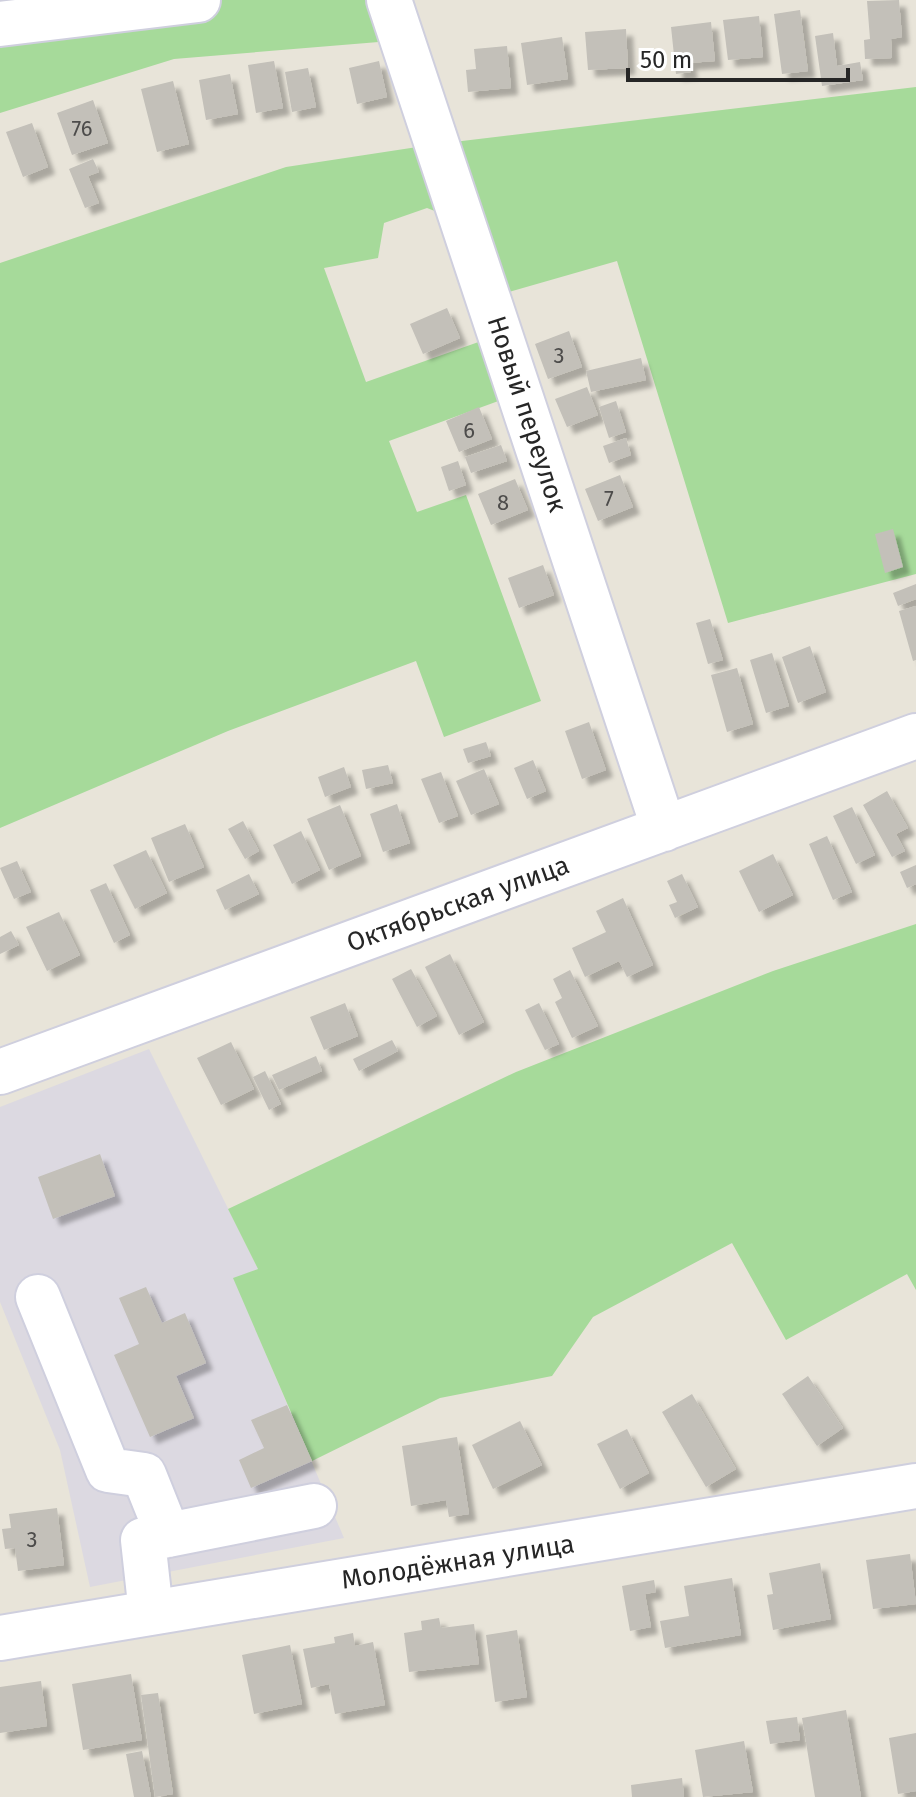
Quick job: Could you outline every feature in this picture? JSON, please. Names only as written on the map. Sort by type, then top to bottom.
[{"type":"street","points":[[0,24],[198,0]]},
{"type":"street","name":"Новый переулок","points":[[389,0],[664,829]]},
{"type":"street","name":"Октябрьская улица","points":[[0,1072],[916,736]]},
{"type":"street","points":[[38,1297],[108,1470],[144,1475],[168,1535]]},
{"type":"street","name":"Молодёжная улица","points":[[0,1638],[916,1486]]},
{"type":"street","points":[[151,1613],[143,1540],[314,1506]]},
{"type":"shaded area","points":[[149,1049],[258,1269],[234,1279],[344,1538],[90,1587],[60,1450],[0,1302],[0,1107]]},
{"type":"green space","points":[[198,0],[389,0],[403,40],[174,59],[0,113],[0,24]]},
{"type":"green space","points":[[916,87],[916,574],[728,623],[617,261],[488,298],[463,222],[427,208],[384,223],[378,258],[324,268],[366,382],[501,334],[520,393],[389,441],[417,512],[466,495],[541,701],[444,737],[416,661],[228,731],[0,828],[0,263],[286,167],[437,144]]},
{"type":"green space","points":[[916,924],[916,1290],[907,1274],[786,1340],[732,1243],[593,1317],[552,1376],[440,1398],[312,1461],[233,1278],[258,1269],[228,1209],[516,1072],[773,971]]},
{"type":"building","points":[[899,0],[902,37],[891,39],[892,58],[865,59],[864,40],[870,39],[867,1]]},
{"type":"building","points":[[800,10],[808,71],[782,74],[774,14]]},
{"type":"building","points":[[759,16],[763,57],[728,60],[723,20]]},
{"type":"building","points":[[711,22],[715,61],[689,63],[691,72],[676,74],[671,27]]},
{"type":"building","points":[[626,29],[628,68],[588,70],[585,32]]},
{"type":"building","points":[[833,33],[837,66],[860,62],[863,80],[822,86],[815,36]]},
{"type":"building","points":[[562,37],[568,79],[527,85],[521,43]]},
{"type":"building","points":[[507,46],[511,88],[468,92],[466,70],[476,69],[474,49]]},
{"type":"building","points":[[274,61],[283,108],[256,113],[248,65]]},
{"type":"building","points":[[379,61],[387,97],[357,104],[349,68]]},
{"type":"building","points":[[308,68],[316,107],[292,112],[285,72]]},
{"type":"building","points":[[230,74],[238,114],[206,120],[199,80]]},
{"type":"building","points":[[173,81],[189,144],[157,152],[141,89]]},
{"type":"building","points":[[93,100],[108,143],[72,155],[57,113]]},
{"type":"building","points":[[32,123],[48,167],[23,177],[6,132]]},
{"type":"building","points":[[93,159],[99,172],[88,176],[99,203],[85,208],[69,169]]},
{"type":"building","points":[[447,308],[460,338],[423,354],[410,324]]},
{"type":"building","points":[[569,331],[582,367],[548,379],[535,344]]},
{"type":"building","points":[[641,358],[646,380],[591,392],[586,371]]},
{"type":"building","points":[[587,387],[598,415],[567,427],[555,399]]},
{"type":"building","points":[[616,401],[626,432],[609,438],[599,407]]},
{"type":"building","points":[[479,407],[492,439],[459,452],[446,421]]},
{"type":"building","points":[[626,438],[631,455],[609,463],[603,446]]},
{"type":"building","points":[[501,445],[507,461],[471,473],[465,457]]},
{"type":"building","points":[[458,461],[466,485],[449,491],[441,467]]},
{"type":"building","points":[[620,475],[633,507],[598,521],[585,489]]},
{"type":"building","points":[[515,479],[528,510],[491,525],[478,494]]},
{"type":"building","points":[[893,529],[903,567],[885,573],[875,534]]},
{"type":"building","points":[[543,565],[554,595],[519,608],[508,578]]},
{"type":"building","points":[[916,584],[916,599],[898,606],[893,593]]},
{"type":"building","points":[[916,606],[916,660],[913,661],[899,611]]},
{"type":"building","points":[[710,619],[723,660],[708,664],[696,623]]},
{"type":"building","points":[[810,646],[826,692],[798,703],[782,657]]},
{"type":"building","points":[[772,653],[789,706],[766,713],[750,660]]},
{"type":"building","points":[[737,668],[753,724],[727,732],[711,675]]},
{"type":"building","points":[[589,722],[606,770],[582,779],[565,731]]},
{"type":"building","points":[[486,742],[491,756],[468,763],[463,749]]},
{"type":"building","points":[[533,760],[546,791],[527,799],[514,768]]},
{"type":"building","points":[[388,765],[393,783],[366,789],[362,770]]},
{"type":"building","points":[[344,767],[351,787],[325,797],[318,777]]},
{"type":"building","points":[[484,769],[499,804],[471,815],[456,781]]},
{"type":"building","points":[[441,772],[458,816],[439,823],[421,779]]},
{"type":"building","points":[[887,791],[908,828],[896,834],[905,851],[892,857],[863,805]]},
{"type":"building","points":[[397,804],[410,843],[383,852],[370,814]]},
{"type":"building","points":[[340,805],[361,856],[329,870],[307,819]]},
{"type":"building","points":[[852,807],[875,855],[856,864],[833,816]]},
{"type":"building","points":[[243,821],[259,851],[245,859],[228,829]]},
{"type":"building","points":[[185,824],[204,867],[169,882],[151,838]]},
{"type":"building","points":[[301,831],[320,870],[292,884],[273,845]]},
{"type":"building","points":[[827,836],[852,892],[833,900],[809,844]]},
{"type":"building","points":[[146,850],[167,893],[135,909],[113,865]]},
{"type":"building","points":[[773,854],[793,895],[759,912],[739,871]]},
{"type":"building","points":[[17,861],[31,892],[14,899],[0,868]]},
{"type":"building","points":[[916,865],[916,884],[907,888],[900,872]]},
{"type":"building","points":[[249,874],[259,894],[225,910],[216,890]]},
{"type":"building","points":[[682,874],[698,907],[675,918],[669,905],[677,902],[667,881]]},
{"type":"building","points":[[106,883],[130,935],[114,943],[90,890]]},
{"type":"building","points":[[623,898],[653,965],[627,977],[619,961],[585,977],[572,948],[606,932],[596,911]]},
{"type":"building","points":[[59,912],[80,955],[47,971],[26,927]]},
{"type":"building","points":[[11,931],[19,945],[0,954],[0,937]]},
{"type":"building","points":[[450,954],[484,1022],[459,1035],[425,967]]},
{"type":"building","points":[[411,969],[437,1016],[417,1027],[392,979]]},
{"type":"building","points":[[570,970],[598,1026],[572,1038],[555,1002],[562,998],[553,979]]},
{"type":"building","points":[[345,1003],[358,1036],[324,1050],[310,1017]]},
{"type":"building","points":[[539,1003],[559,1044],[545,1050],[525,1010]]},
{"type":"building","points":[[392,1040],[398,1051],[359,1071],[353,1059]]},
{"type":"building","points":[[231,1042],[254,1089],[221,1105],[197,1058]]},
{"type":"building","points":[[316,1056],[322,1071],[279,1090],[272,1075]]},
{"type":"building","points":[[265,1071],[281,1104],[269,1110],[253,1077]]},
{"type":"building","points":[[100,1154],[115,1196],[53,1219],[38,1177]]},
{"type":"building","points":[[146,1287],[162,1323],[185,1313],[206,1363],[176,1376],[194,1418],[150,1437],[114,1355],[139,1344],[119,1298]]},
{"type":"building","points":[[808,1376],[843,1428],[817,1446],[782,1394]]},
{"type":"building","points":[[692,1394],[736,1469],[706,1487],[662,1412]]},
{"type":"building","points":[[287,1405],[312,1461],[251,1488],[239,1460],[264,1448],[251,1420]]},
{"type":"building","points":[[520,1421],[542,1465],[493,1489],[472,1445]]},
{"type":"building","points":[[627,1429],[649,1473],[620,1489],[597,1444]]},
{"type":"building","points":[[457,1437],[469,1514],[449,1517],[446,1500],[411,1506],[402,1446]]},
{"type":"building","points":[[57,1508],[64,1565],[18,1571],[15,1548],[5,1549],[2,1529],[11,1528],[9,1514]]},
{"type":"building","points":[[910,1554],[916,1604],[873,1609],[866,1560]]},
{"type":"building","points":[[820,1563],[831,1619],[773,1630],[767,1595],[773,1594],[769,1573]]},
{"type":"building","points":[[732,1578],[741,1635],[665,1648],[660,1621],[689,1616],[684,1586]]},
{"type":"building","points":[[654,1580],[656,1592],[645,1594],[651,1627],[630,1631],[622,1586]]},
{"type":"building","points":[[439,1618],[441,1628],[474,1624],[479,1664],[409,1672],[404,1633],[422,1630],[421,1621]]},
{"type":"building","points":[[517,1630],[527,1697],[495,1702],[486,1635]]},
{"type":"building","points":[[353,1633],[355,1646],[373,1642],[385,1705],[335,1714],[329,1684],[311,1688],[303,1649],[335,1643],[334,1637]]},
{"type":"building","points":[[290,1645],[302,1704],[254,1714],[242,1655]]},
{"type":"building","points":[[131,1674],[142,1740],[83,1750],[72,1684]]},
{"type":"building","points":[[41,1681],[47,1726],[0,1733],[0,1687]]},
{"type":"building","points":[[158,1693],[173,1794],[155,1797],[141,1695]]},
{"type":"building","points":[[846,1710],[861,1797],[815,1797],[802,1718]]},
{"type":"building","points":[[797,1717],[800,1740],[770,1744],[766,1721]]},
{"type":"building","points":[[916,1733],[916,1791],[898,1794],[889,1738]]},
{"type":"building","points":[[744,1741],[753,1792],[703,1797],[695,1750]]},
{"type":"building","points":[[142,1751],[151,1797],[134,1797],[126,1754]]},
{"type":"building","points":[[682,1778],[684,1797],[632,1797],[631,1785]]}]
